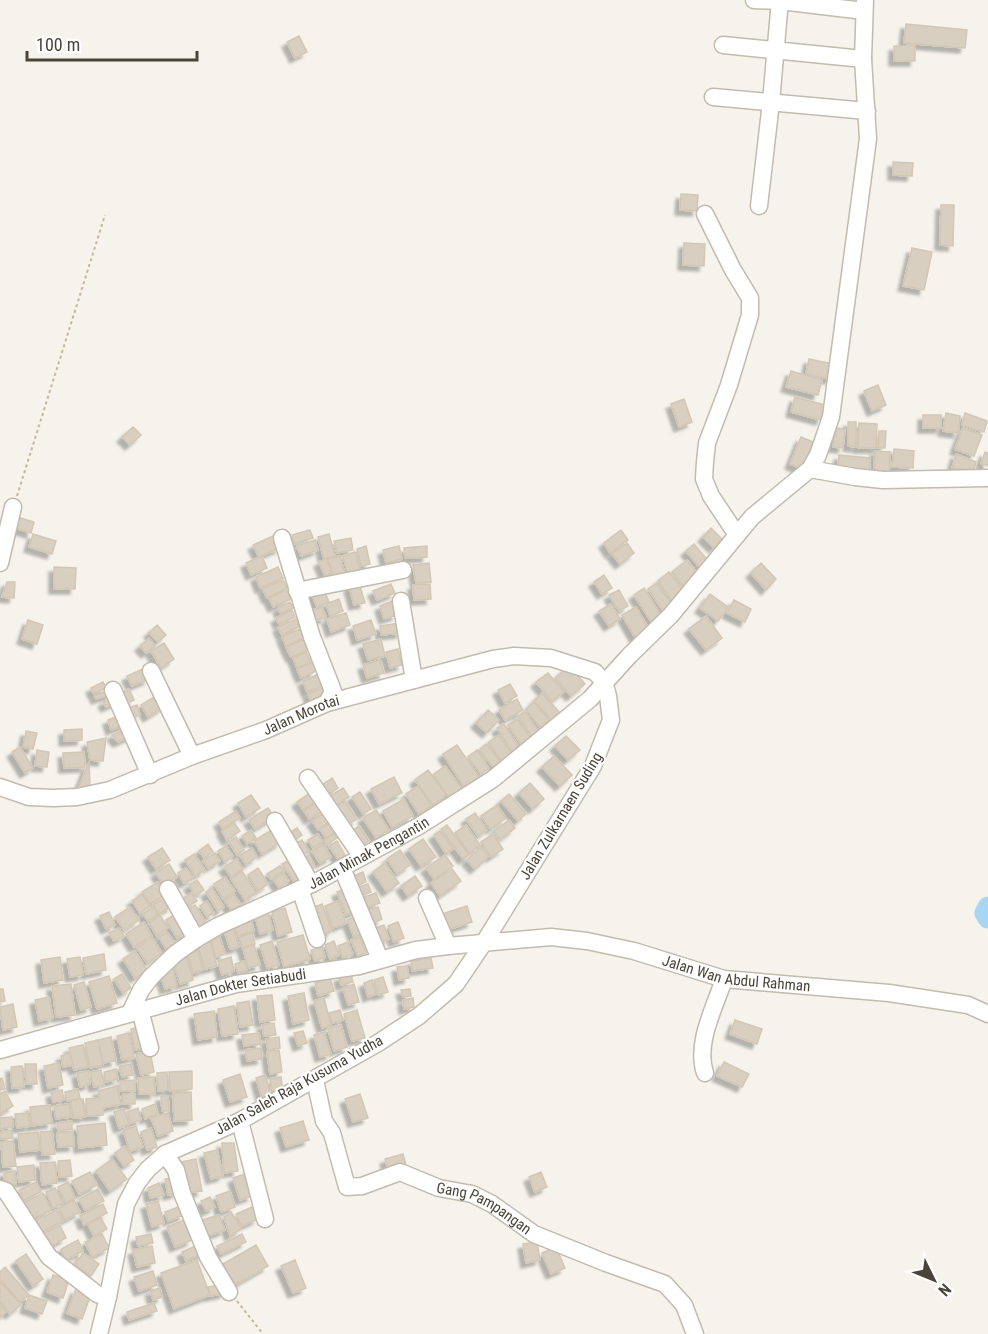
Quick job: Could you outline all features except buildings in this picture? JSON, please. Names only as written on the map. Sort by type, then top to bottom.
[{"type":"street","points":[[754,0],[865,5],[863,59],[868,139],[831,417],[818,455],[810,469],[883,480],[988,478]]},
{"type":"street","points":[[759,206],[780,1]]},
{"type":"street","points":[[723,45],[863,59]]},
{"type":"street","points":[[713,97],[867,111]]},
{"type":"street","points":[[705,214],[750,298],[750,315],[729,385],[707,443],[704,479],[711,496],[737,535]]},
{"type":"street","name":"Jalan Minak Pengantin","points":[[135,1011],[141,990],[151,977],[175,954],[196,939],[218,926],[342,868],[419,826],[493,779],[590,699],[671,615],[765,505],[802,478],[810,469]]},
{"type":"street","points":[[1,557],[13,507]]},
{"type":"street","points":[[282,538],[312,637],[333,691],[327,704]]},
{"type":"street","points":[[297,591],[403,570]]},
{"type":"street","points":[[401,601],[414,680]]},
{"type":"street","name":"Jalan Morotai","points":[[0,787],[29,797],[77,797],[110,790],[327,704],[493,659],[524,656],[551,658],[595,672],[604,682]]},
{"type":"street","points":[[151,671],[192,756]]},
{"type":"street","name":"Jalan Zulkarnaen Suding","points":[[485,941],[593,766],[611,720],[604,682]]},
{"type":"street","points":[[113,690],[150,775]]},
{"type":"street","points":[[308,778],[362,857]]},
{"type":"street","points":[[275,821],[306,886],[317,939]]},
{"type":"street","points":[[342,868],[378,952]]},
{"type":"street","points":[[168,889],[196,939]]},
{"type":"street","points":[[428,898],[448,946]]},
{"type":"street","name":"Jalan Wan Abdul Rahman","points":[[485,941],[551,937],[587,941],[634,951],[724,979],[890,993],[968,1005],[988,1014]]},
{"type":"street","name":"Jalan Dokter Setiabudi","points":[[0,1050],[236,984],[359,966],[416,951],[485,941]]},
{"type":"street","name":"Jalan Saleh Raja Kusuma Yudha","points":[[99,1334],[126,1204],[148,1168],[165,1154],[240,1121],[315,1080],[419,1016],[456,984],[485,941]]},
{"type":"street","points":[[705,1073],[701,1061],[703,1043],[724,979]]},
{"type":"street","points":[[135,1011],[150,1048]]},
{"type":"street","name":"Gang Pampangan","points":[[315,1080],[324,1121],[332,1133],[347,1187],[362,1186],[400,1172],[439,1188],[472,1194],[492,1204],[534,1234],[665,1284],[684,1305],[695,1334]]},
{"type":"street","points":[[240,1121],[265,1220]]},
{"type":"street","points":[[165,1154],[176,1170],[182,1194],[208,1257],[229,1292]]},
{"type":"street","points":[[0,1189],[6,1191],[49,1257],[97,1294],[108,1297]]},
{"type":"path","points":[[13,507],[105,215]]},
{"type":"path","points":[[229,1292],[263,1334]]},
{"type":"waterway","points":[[988,907],[985,913],[988,918]]}]
